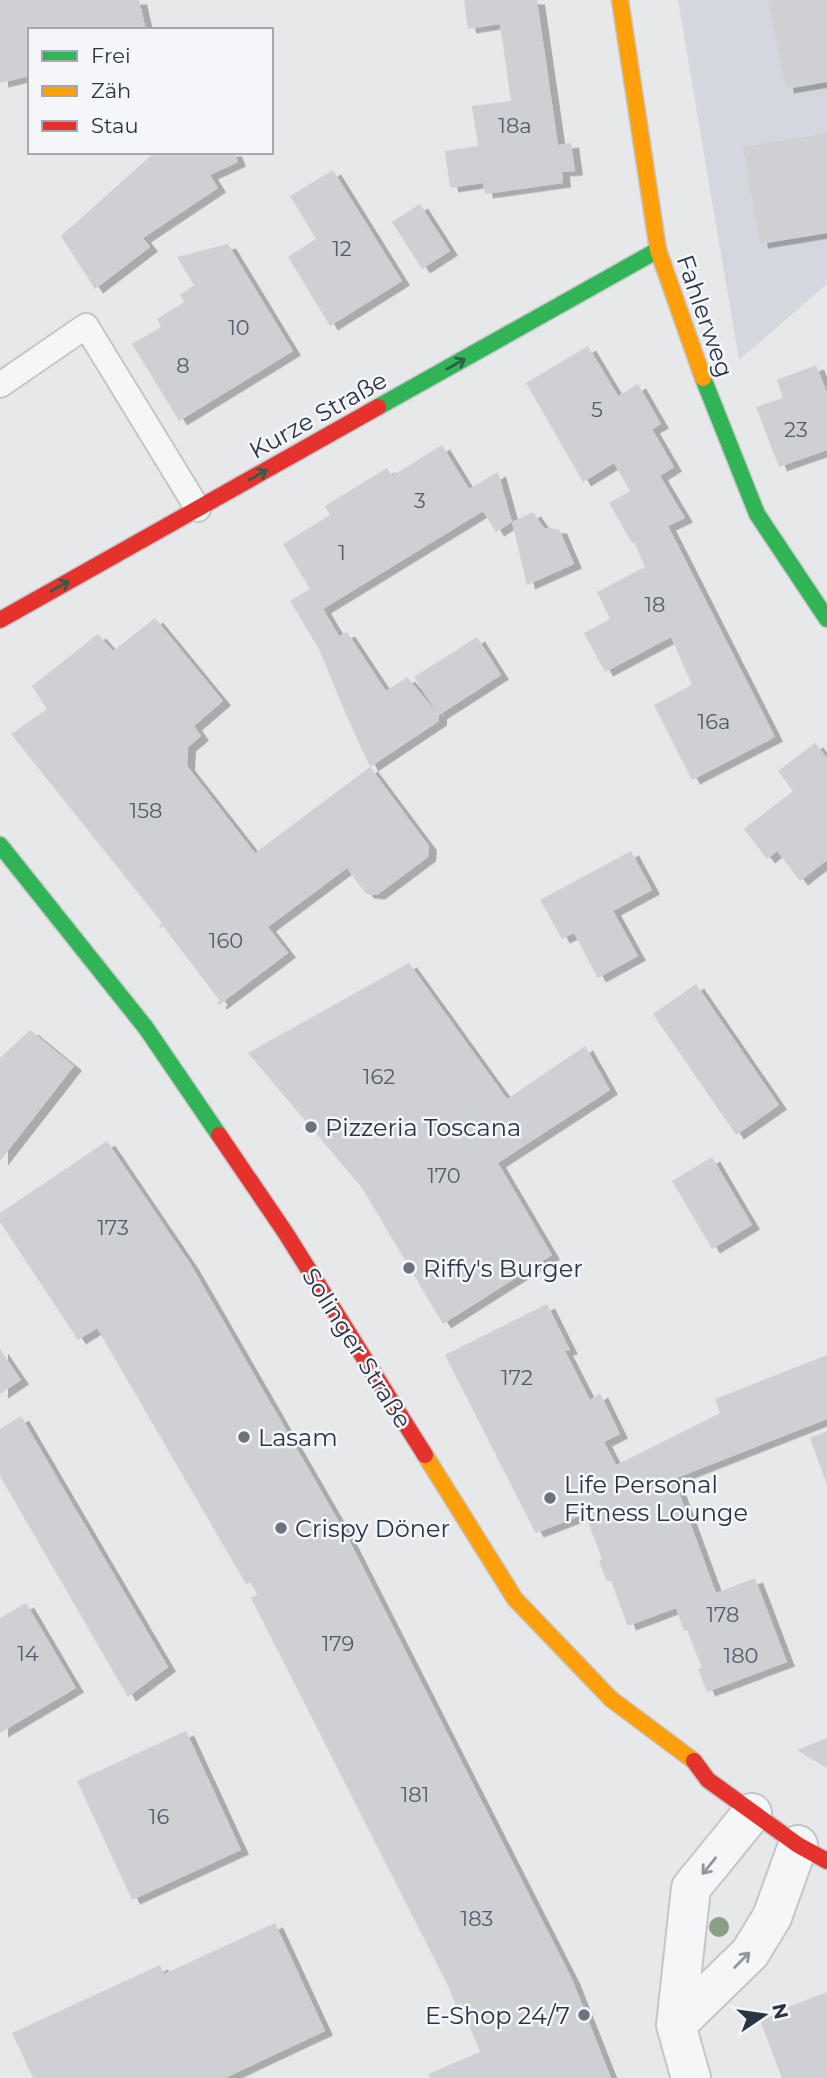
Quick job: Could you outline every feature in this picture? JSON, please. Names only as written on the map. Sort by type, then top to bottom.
[{"type":"street","name":"Fahlerweg","points":[[620,0],[658,250],[706,388],[757,514],[827,619]]},
{"type":"street","name":"Kurze Straße","points":[[0,620],[658,250]]},
{"type":"street","name":"Solinger Straße","points":[[0,845],[146,1028],[166,1057],[285,1232],[514,1599],[611,1699],[693,1760],[708,1780],[813,1853],[750,1953],[676,2025]]},
{"type":"street","points":[[691,2078],[676,2025],[691,1888],[752,1812]]},
{"type":"lane","points":[[0,385],[86,326],[198,509]]},
{"type":"shaded area","points":[[678,0],[827,0],[827,284],[739,360]]},
{"type":"building","points":[[0,0],[139,0],[146,28],[28,28],[28,76],[0,83]]},
{"type":"building","points":[[464,0],[537,0],[558,145],[571,143],[575,171],[562,172],[563,183],[485,194],[483,183],[450,188],[445,151],[478,146],[472,106],[511,101],[500,24],[468,29]]},
{"type":"building","points":[[768,0],[827,0],[827,82],[786,89]]},
{"type":"building","points":[[827,133],[827,233],[760,244],[743,147]]},
{"type":"building","points":[[153,154],[235,154],[238,162],[210,175],[218,188],[143,238],[150,247],[95,289],[61,236]]},
{"type":"building","points":[[333,170],[402,281],[330,326],[288,257],[316,239],[290,196]]},
{"type":"building","points":[[420,204],[450,251],[422,269],[392,222]]},
{"type":"building","points":[[228,244],[293,351],[179,421],[132,344],[161,327],[157,319],[184,302],[180,295],[194,285],[177,257]]},
{"type":"building","points":[[588,346],[618,396],[638,384],[661,424],[652,429],[674,467],[660,476],[685,518],[668,526],[775,737],[692,780],[654,705],[692,685],[671,637],[605,672],[584,633],[610,619],[597,592],[645,567],[634,542],[632,543],[609,503],[630,491],[614,463],[583,482],[526,383]]},
{"type":"building","points":[[816,365],[827,393],[827,450],[779,467],[756,407],[783,398],[777,380]]},
{"type":"building","points":[[442,445],[469,489],[498,472],[512,522],[496,532],[483,511],[323,609],[339,636],[347,632],[386,691],[407,677],[437,713],[414,677],[477,637],[501,675],[439,715],[439,721],[370,767],[319,649],[290,601],[310,589],[283,544],[330,515],[325,506],[387,468],[392,476]]},
{"type":"building","points":[[533,512],[544,528],[559,529],[574,564],[527,585],[512,522]]},
{"type":"building","points":[[155,618],[223,701],[194,726],[201,736],[188,747],[187,766],[255,853],[370,767],[429,846],[428,857],[377,895],[366,894],[347,868],[268,927],[288,953],[219,1005],[217,1003],[220,1001],[163,926],[159,926],[162,923],[11,734],[47,709],[32,686],[98,634],[113,651]]},
{"type":"building","points":[[815,743],[827,758],[827,860],[800,881],[777,851],[767,859],[744,829],[793,791],[778,771]]},
{"type":"building","points":[[631,851],[652,890],[613,911],[638,956],[598,978],[574,933],[562,939],[540,900]]},
{"type":"building","points":[[409,963],[507,1099],[585,1046],[610,1090],[498,1163],[552,1255],[443,1324],[362,1188],[248,1053]]},
{"type":"building","points":[[696,984],[779,1105],[736,1135],[653,1014]]},
{"type":"building","points":[[30,1030],[74,1066],[0,1161],[0,1058]]},
{"type":"building","points":[[107,1141],[191,1265],[346,1534],[572,1979],[611,2078],[430,2078],[428,2074],[480,2052],[467,2020],[457,2008],[251,1598],[257,1595],[251,1582],[246,1584],[97,1328],[78,1340],[0,1222],[0,1213]]},
{"type":"building","points":[[712,1157],[752,1225],[712,1249],[672,1181]]},
{"type":"building","points":[[547,1304],[570,1350],[565,1351],[590,1400],[600,1393],[620,1434],[604,1442],[616,1465],[720,1413],[715,1399],[827,1355],[827,1419],[674,1479],[716,1593],[755,1578],[787,1662],[707,1692],[698,1669],[702,1668],[676,1608],[628,1626],[611,1581],[607,1582],[599,1561],[602,1559],[585,1514],[535,1532],[445,1355]]},
{"type":"building","points":[[0,1349],[21,1380],[0,1394]]},
{"type":"building","points":[[21,1416],[168,1667],[128,1697],[0,1476],[0,1429]]},
{"type":"building","points":[[827,1431],[827,1485],[810,1438]]},
{"type":"building","points":[[26,1603],[76,1688],[0,1733],[0,1618]]},
{"type":"building","points":[[186,1731],[241,1850],[132,1900],[77,1781]]},
{"type":"building","points":[[827,1738],[827,1768],[797,1750]]},
{"type":"building","points":[[275,1923],[325,2031],[225,2078],[33,2078],[12,2033],[160,1965],[164,1974]]},
{"type":"building","points":[[827,1992],[827,2078],[782,2078],[759,2018]]},
{"type":"traffic: fast","points":[[378,407],[658,250]]},
{"type":"traffic: fast","points":[[703,378],[757,514],[827,619]]},
{"type":"traffic: fast","points":[[0,845],[146,1028],[219,1135]]},
{"type":"traffic: slow","points":[[620,0],[658,250],[703,378]]},
{"type":"traffic: slow","points":[[425,1455],[515,1599],[611,1699],[694,1761]]},
{"type":"traffic: jam","points":[[0,620],[378,407]]},
{"type":"traffic: jam","points":[[219,1135],[285,1232],[425,1455]]},
{"type":"traffic: jam","points":[[694,1761],[708,1780],[798,1845],[827,1861]]},
{"type":"place","name":"Pizzeria Toscana","points":[[311,1127]]},
{"type":"place","name":"Riffy's Burger","points":[[409,1268]]},
{"type":"place","name":"Lasam","points":[[244,1437]]},
{"type":"place","name":"Life Personal Fitness Lounge","points":[[550,1498]]},
{"type":"place","name":"Crispy Döner","points":[[281,1528]]},
{"type":"place","name":"E-Shop 24/7","points":[[584,2015]]}]
